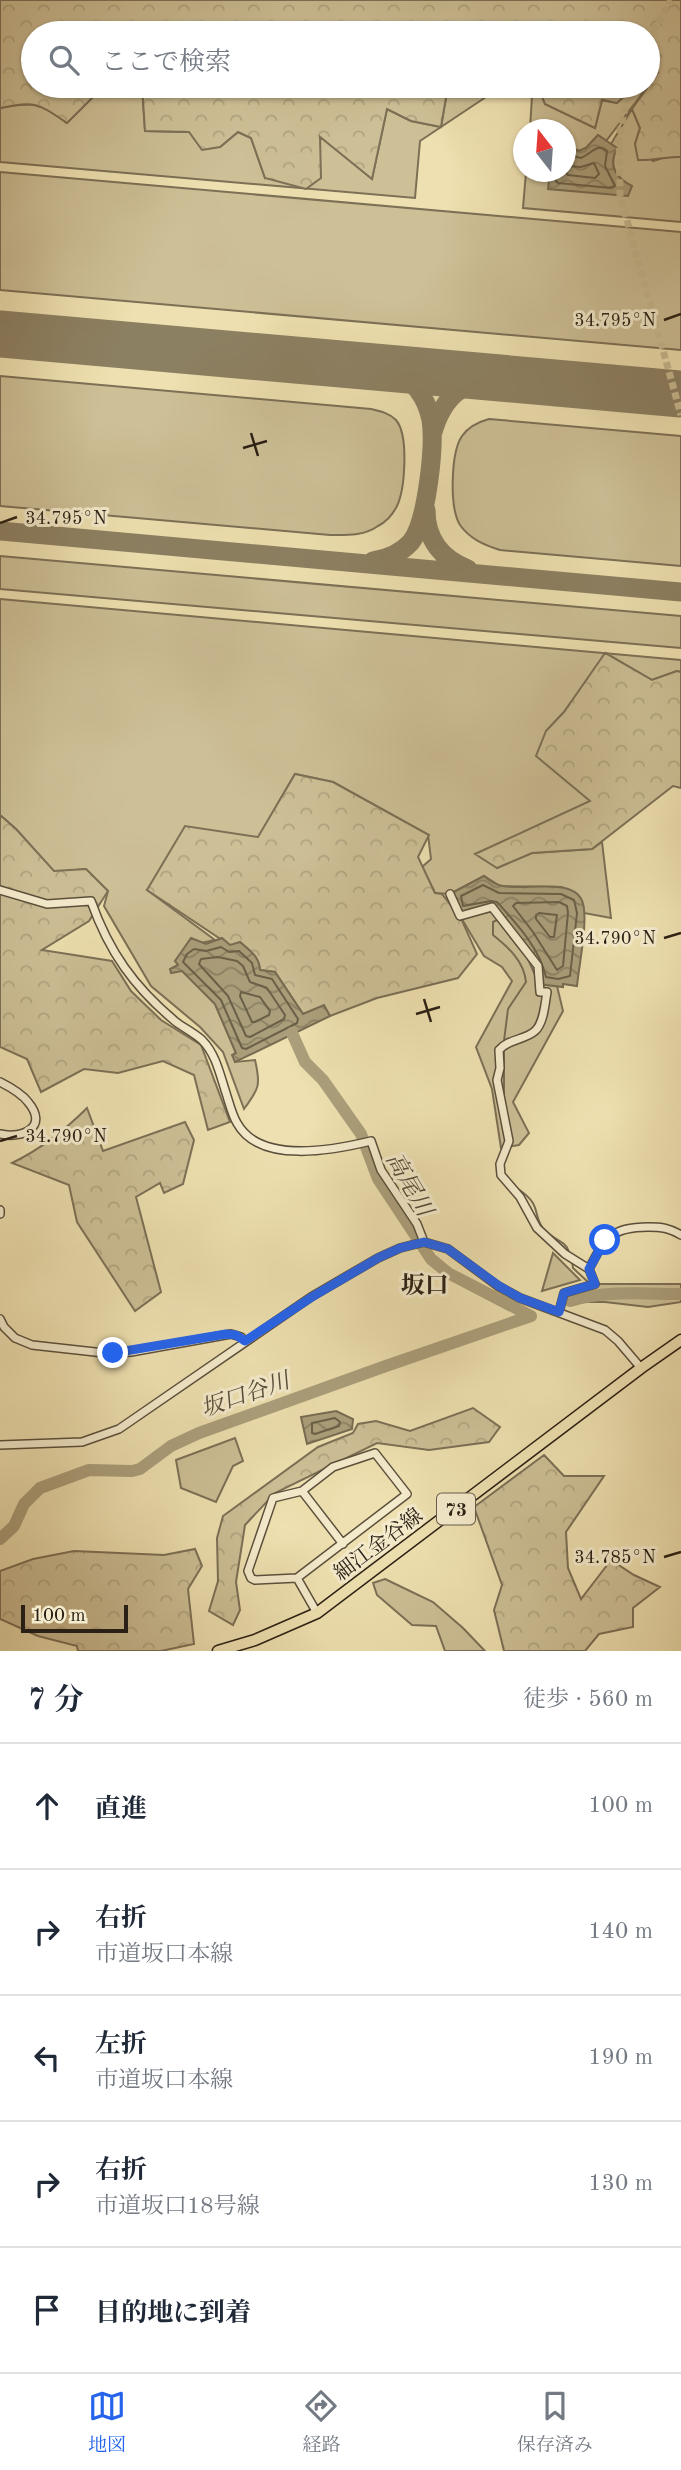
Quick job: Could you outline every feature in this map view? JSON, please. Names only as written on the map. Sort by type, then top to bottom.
[{"type":"main road","name":"細江金谷線","points":[[218,1651],[255,1640],[317,1613],[640,1368],[681,1340]]},
{"type":"street","points":[[0,890],[47,904],[91,901],[113,953],[149,997],[176,1022],[202,1040],[214,1056],[237,1124],[247,1135],[263,1144],[292,1152],[316,1152],[371,1141],[381,1170],[417,1224],[424,1243]]},
{"type":"street","points":[[450,894],[460,916],[492,907],[538,966],[540,992],[547,992],[536,1031],[503,1045],[499,1050],[500,1068],[497,1080],[509,1141],[499,1164],[501,1175],[520,1197],[537,1228],[589,1269],[595,1284],[564,1293],[559,1312]]},
{"type":"street","points":[[0,1082],[23,1096],[30,1104],[36,1119],[35,1125],[27,1132],[0,1135]]},
{"type":"street","points":[[589,1269],[605,1240],[623,1228],[669,1227],[681,1234]]},
{"type":"street","points":[[0,1445],[82,1442],[119,1429],[312,1297],[400,1248],[424,1243],[448,1249],[520,1298],[605,1330],[618,1341],[640,1368]]},
{"type":"street","points":[[0,1319],[9,1333],[23,1342],[55,1349],[122,1353],[231,1334],[245,1341]]},
{"type":"street","points":[[375,1453],[407,1494],[343,1544],[297,1578],[255,1580],[248,1571],[273,1498],[302,1491],[333,1467],[375,1453]]},
{"type":"street","points":[[302,1491],[343,1544]]},
{"type":"street","points":[[297,1578],[317,1613]]},
{"type":"green space","points":[[0,0],[681,0],[681,157],[638,160],[635,144],[640,128],[632,109],[640,98],[660,98],[660,21],[21,21],[21,98],[92,98],[67,123],[36,105],[0,108]]},
{"type":"green space","points":[[92,98],[143,98],[145,131],[189,132],[220,147],[238,132],[251,138],[265,178],[320,136],[372,179],[387,109],[411,121],[441,127],[420,141],[415,198],[0,162],[0,108],[29,104],[49,111],[67,123]]},
{"type":"green space","points":[[143,98],[446,98],[441,127],[411,121],[387,109],[372,179],[320,137],[321,178],[306,189],[265,178],[251,138],[238,132],[220,147],[202,150],[189,132],[145,131]]},
{"type":"green space","points":[[446,98],[484,98],[441,127]]},
{"type":"green space","points":[[532,98],[543,98],[545,104],[595,128],[602,100],[617,103],[622,98],[639,98],[606,141],[598,135],[586,148],[576,150],[576,119],[531,119]]},
{"type":"green space","points":[[543,98],[622,98],[617,103],[602,100],[595,128],[545,104]]},
{"type":"green space","points":[[632,109],[640,128],[635,144],[653,161],[669,156],[681,157],[681,222],[523,208],[525,182],[549,182],[549,189],[622,181],[614,166],[617,148],[611,144]]},
{"type":"green space","points":[[0,172],[681,232],[681,350],[0,290]]},
{"type":"green space","points":[[0,376],[381,412],[396,420],[403,437],[404,475],[400,498],[393,512],[381,524],[367,532],[343,535],[0,506]]},
{"type":"green space","points":[[489,419],[681,436],[681,566],[500,550],[473,538],[456,517],[454,466],[462,436],[474,425]]},
{"type":"green space","points":[[0,556],[681,616],[681,648],[0,589]]},
{"type":"green space","points":[[0,599],[606,653],[564,712],[546,731],[590,801],[497,868],[532,853],[592,849],[602,842],[611,918],[584,913],[583,904],[562,887],[500,886],[484,876],[450,894],[435,893],[422,867],[431,859],[428,835],[333,782],[295,774],[258,838],[147,890],[215,940],[201,943],[171,969],[172,972],[182,970],[215,1004],[236,1053],[235,1062],[255,1060],[257,1086],[244,1109],[223,1052],[200,1027],[151,986],[104,906],[108,891],[86,869],[54,872],[0,815]]},
{"type":"green space","points":[[605,653],[652,680],[681,672],[681,788],[673,786],[592,849],[532,853],[497,868],[475,854],[590,801],[536,756],[546,731],[564,712]]},
{"type":"green space","points":[[607,653],[681,660],[681,672],[652,680]]},
{"type":"green space","points":[[295,774],[333,782],[429,835],[418,857],[435,893],[442,894],[460,916],[477,954],[458,978],[377,998],[330,1016],[324,1006],[303,1014],[275,972],[260,970],[256,957],[240,942],[231,946],[147,890],[185,826],[258,837]]},
{"type":"green space","points":[[0,815],[54,871],[86,869],[108,891],[89,921],[42,950],[112,961],[131,991],[161,1020],[201,1045],[230,1122],[208,1130],[194,1075],[163,1061],[118,1073],[84,1069],[41,1092],[27,1059],[0,1047]]},
{"type":"green space","points":[[495,911],[520,941],[539,984],[557,986],[563,1011],[513,1102],[529,1133],[519,1145],[501,1148],[492,1089],[476,1047],[512,981],[502,967],[484,956],[460,916]]},
{"type":"green space","points":[[87,1108],[103,1151],[185,1122],[194,1140],[183,1184],[164,1193],[160,1183],[136,1197],[161,1292],[135,1311],[77,1222],[69,1185],[12,1163],[52,1139]]},
{"type":"green space","points":[[553,1253],[580,1280],[542,1291]]},
{"type":"green space","points":[[600,1284],[681,1284],[681,1302],[648,1307],[574,1302],[570,1295]]},
{"type":"green space","points":[[473,1408],[500,1427],[489,1442],[429,1450],[377,1443],[275,1493],[245,1525],[236,1582],[240,1610],[233,1625],[209,1611],[218,1581],[217,1538],[223,1516],[318,1447],[353,1433],[358,1424],[376,1421],[410,1431]]},
{"type":"green space","points":[[235,1438],[243,1461],[233,1466],[216,1502],[181,1488],[176,1460]]},
{"type":"green space","points":[[544,1455],[564,1476],[604,1476],[566,1532],[568,1568],[581,1599],[611,1560],[660,1587],[633,1608],[633,1627],[599,1634],[585,1651],[504,1651],[494,1610],[502,1585],[474,1507]]},
{"type":"green space","points":[[195,1549],[202,1566],[188,1589],[194,1644],[161,1651],[78,1651],[77,1646],[38,1636],[0,1619],[0,1571],[33,1559],[74,1551],[164,1555]]},
{"type":"green space","points":[[385,1579],[433,1602],[485,1651],[445,1651],[436,1626],[412,1625],[377,1595],[373,1583]]},
{"type":"water","points":[[598,135],[617,148],[613,166],[617,175],[632,186],[628,196],[548,189],[549,182],[576,182],[576,150],[586,148]]},
{"type":"water","points":[[484,876],[500,885],[561,887],[579,895],[583,904],[584,921],[577,986],[539,984],[538,966],[492,908],[460,916],[450,894]]},
{"type":"water","points":[[191,938],[206,944],[222,938],[230,945],[240,942],[256,957],[260,970],[275,972],[303,1014],[324,1005],[330,1016],[235,1062],[232,1055],[236,1053],[215,1004],[182,971],[171,973],[170,969],[178,965],[175,961]]},
{"type":"water","points":[[336,1411],[353,1419],[352,1429],[307,1444],[301,1417]]},
{"type":"waterway","points":[[497,920],[493,922],[493,935],[519,961],[526,982],[508,1009],[504,1041]]},
{"type":"waterway","name":"高尾川","points":[[292,1033],[305,1062],[323,1080],[361,1134],[378,1179],[431,1259],[448,1273],[531,1316]]},
{"type":"waterway","points":[[504,1050],[504,1097]]},
{"type":"waterway","points":[[507,1155],[511,1144]]},
{"type":"waterway","points":[[518,1189],[531,1201],[545,1231],[562,1243],[569,1252]]},
{"type":"waterway","points":[[572,1261],[573,1268],[589,1283]]},
{"type":"waterway","name":"坂口谷川","points":[[592,1288],[595,1293],[653,1294]]},
{"type":"waterway","name":"坂口谷川","points":[[570,1301],[611,1294],[681,1294]]},
{"type":"waterway","name":"坂口谷川","points":[[0,1539],[14,1526],[24,1504],[40,1488],[89,1470],[140,1469],[171,1446],[199,1433],[531,1316]]},
{"type":"taxiway","points":[[373,561],[389,557],[403,549],[417,532],[425,501],[432,447],[430,416],[418,390],[405,378],[376,367]]},
{"type":"taxiway","points":[[433,432],[442,409],[456,393],[475,382],[499,378]]},
{"type":"taxiway","points":[[426,510],[429,530],[437,547],[450,560],[468,569]]},
{"type":"taxiway","points":[[0,531],[681,592]]},
{"type":"runway","points":[[0,334],[681,394]]},
{"type":"tunnel","points":[[659,21],[671,0]]},
{"type":"tunnel","points":[[627,98],[619,136],[620,195],[681,415]]},
{"type":"district","name":"坂口","points":[[425,1285]]},
{"type":"route","points":[[113,1353],[226,1334],[236,1335],[245,1341],[378,1258],[400,1248],[424,1242],[448,1249],[520,1298],[559,1312],[564,1293],[595,1284],[589,1269],[605,1240]]}]
